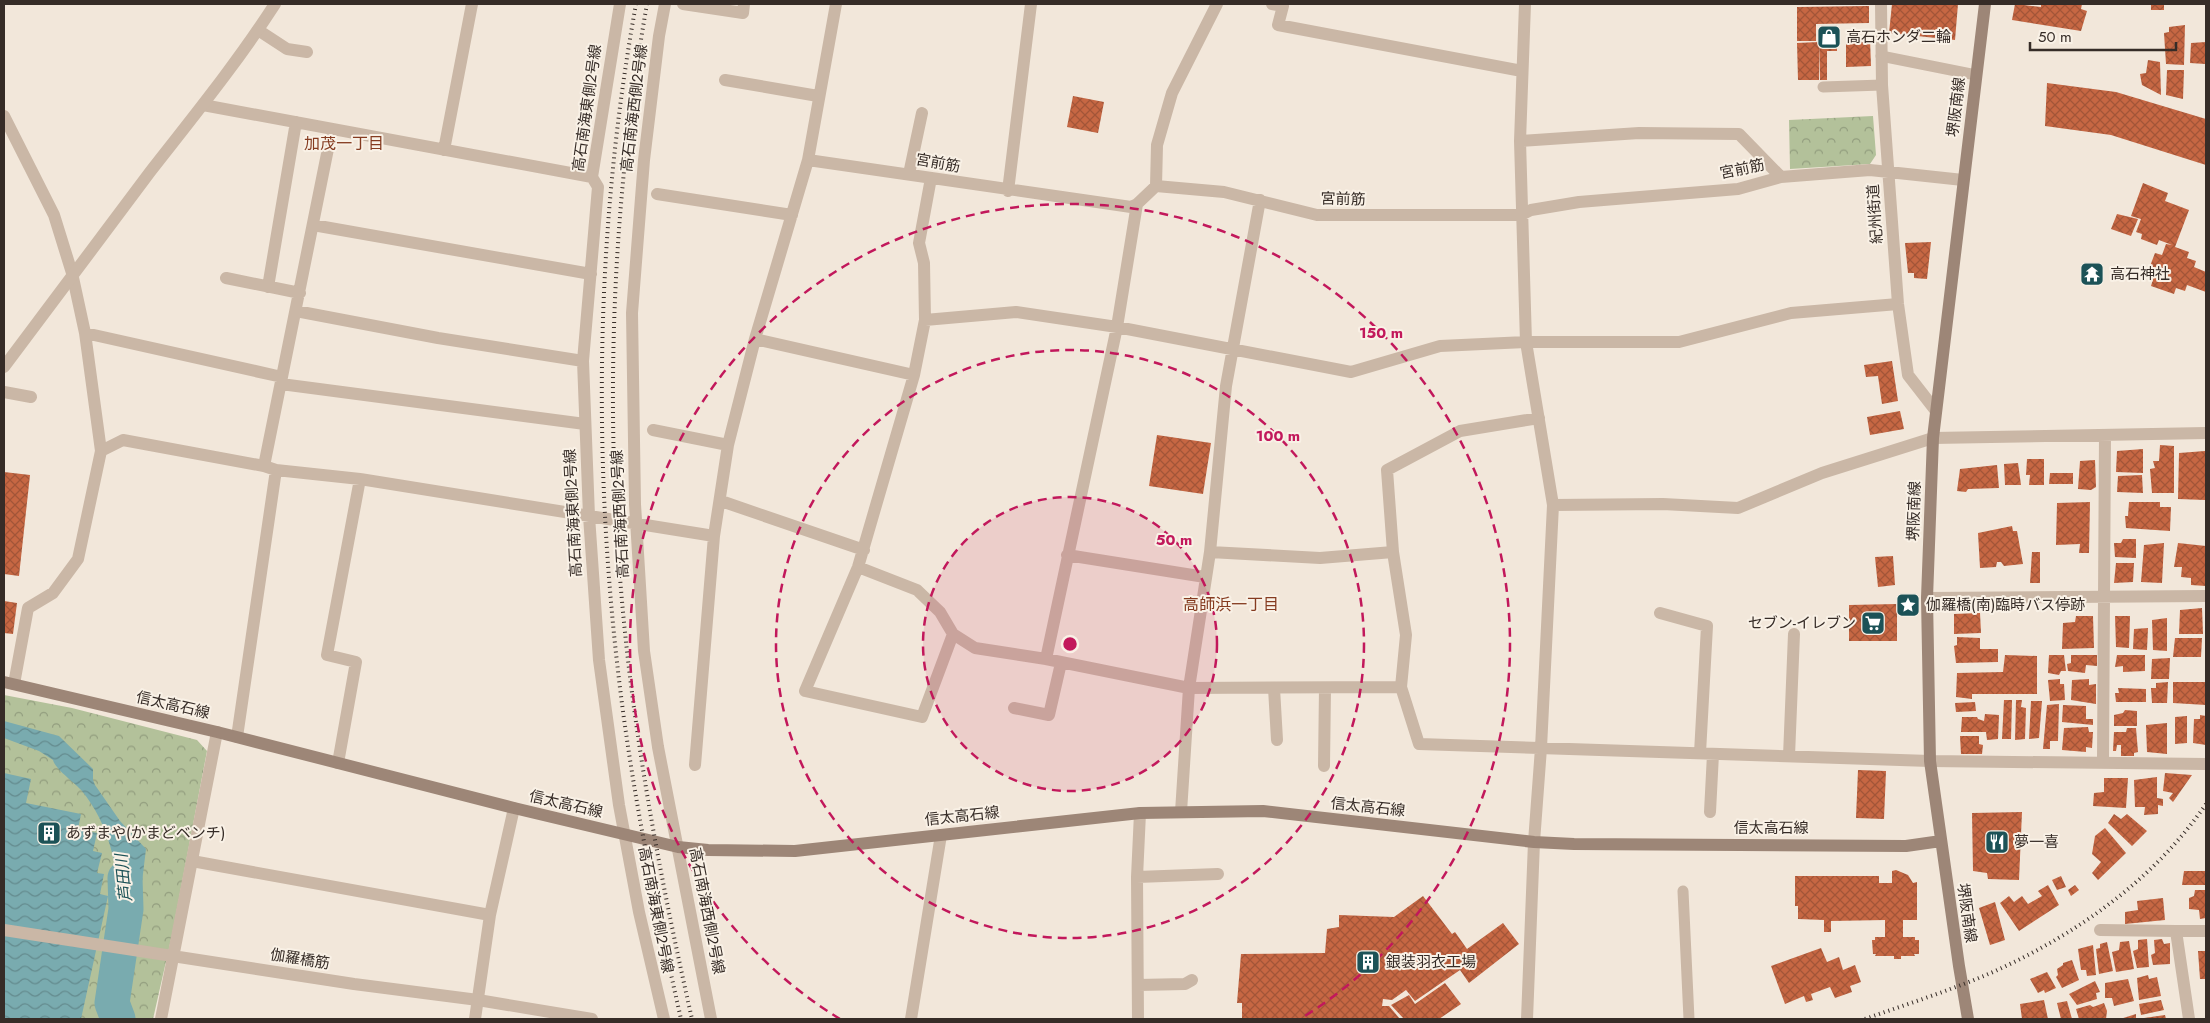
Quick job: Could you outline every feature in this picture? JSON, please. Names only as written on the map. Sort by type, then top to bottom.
[{"type":"main road","name":"堺阪南線","points":[[1968,1019],[1958,966],[1930,761],[1927,598],[1933,438],[1986,4]]},
{"type":"main road","name":"信太高石線","points":[[9,683],[217,732],[514,808],[678,847],[708,850],[795,850],[1140,813],[1263,811],[1534,842],[1574,844],[1906,846],[1941,841]]},
{"type":"street","points":[[4,367],[72,273],[203,105],[258,30],[274,4]]},
{"type":"street","points":[[444,150],[472,4]]},
{"type":"street","name":"高石南海東側2号線","points":[[620,4],[592,177],[598,188],[583,361],[588,516],[599,660],[624,834],[639,912],[664,1019]]},
{"type":"street","name":"高石南海西側2号線","points":[[665,4],[659,36],[644,160],[632,313],[632,425],[636,524],[644,651],[658,747],[712,1019]]},
{"type":"street","points":[[683,4],[743,13],[744,4]]},
{"type":"street","points":[[695,765],[714,536],[721,501],[728,445],[755,339],[808,160],[836,4]]},
{"type":"street","points":[[1008,191],[1031,4]]},
{"type":"street","points":[[1046,659],[1117,327],[1137,204],[1156,186],[1157,145],[1172,93],[1217,4]]},
{"type":"street","points":[[1272,4],[1283,6],[1278,25],[1522,71]]},
{"type":"street","points":[[1525,4],[1520,141],[1526,342],[1554,505],[1534,842],[1527,1019]]},
{"type":"street","name":"紀州街道","points":[[1880,4],[1882,85],[1898,304],[1908,375],[1936,410]]},
{"type":"street","points":[[258,30],[287,49],[307,52]]},
{"type":"street","points":[[725,80],[818,96]]},
{"type":"street","points":[[203,105],[592,177]]},
{"type":"street","points":[[909,174],[922,113]]},
{"type":"street","points":[[4,116],[54,215],[72,273],[86,333],[101,451],[78,559],[53,593],[28,608],[9,683]]},
{"type":"street","points":[[268,286],[296,122]]},
{"type":"street","points":[[237,737],[282,380],[332,129]]},
{"type":"street","points":[[1520,141],[1639,134],[1739,134],[1781,177]]},
{"type":"street","name":"宮前筋","points":[[808,160],[909,174],[1008,191],[1131,207],[1137,204]]},
{"type":"street","name":"宮前筋","points":[[1156,186],[1224,192],[1317,215],[1521,215],[1531,210],[1579,202],[1738,189],[1781,177],[1870,170],[1963,180]]},
{"type":"street","points":[[931,178],[919,243],[924,263],[925,320],[914,375],[864,550],[805,691],[922,717],[953,634]]},
{"type":"street","points":[[657,194],[792,214]]},
{"type":"street","points":[[1181,812],[1189,688],[1210,552],[1226,386],[1260,200]]},
{"type":"street","points":[[313,225],[590,274]]},
{"type":"street","points":[[226,278],[300,293]]},
{"type":"street","points":[[925,320],[1016,312],[1117,327],[1351,372],[1440,346],[1526,342],[1679,342],[1791,313],[1898,304]]},
{"type":"street","points":[[296,312],[438,338],[583,361]]},
{"type":"street","points":[[86,333],[282,380],[585,424]]},
{"type":"street","points":[[755,339],[914,375]]},
{"type":"street","points":[[4,392],[31,397]]},
{"type":"street","points":[[1539,418],[1460,431],[1387,470],[1393,552],[1406,636],[1401,687],[1419,744],[1930,761],[2206,764]]},
{"type":"street","points":[[653,430],[728,445]]},
{"type":"street","points":[[1554,505],[1663,504],[1738,508],[1822,473],[1933,438],[2206,433]]},
{"type":"street","points":[[2103,762],[2105,435]]},
{"type":"street","points":[[101,451],[123,440],[270,468],[360,479],[714,536]]},
{"type":"street","points":[[338,763],[356,662],[327,655],[360,479]]},
{"type":"street","points":[[721,501],[864,550]]},
{"type":"street","points":[[1210,552],[1320,558],[1393,552]]},
{"type":"street","points":[[1067,556],[1205,578]]},
{"type":"street","points":[[858,567],[917,590],[940,612],[953,634],[975,648],[1046,659],[1189,688],[1401,687]]},
{"type":"street","points":[[1927,598],[2206,596]]},
{"type":"street","points":[[1660,613],[1707,626],[1706,753],[1710,812]]},
{"type":"street","points":[[1790,756],[1794,634]]},
{"type":"street","points":[[1014,708],[1049,715],[1061,663]]},
{"type":"street","points":[[1274,688],[1277,740]]},
{"type":"street","points":[[1324,766],[1325,688]]},
{"type":"street","points":[[162,1019],[217,732]]},
{"type":"street","points":[[475,1019],[490,915],[514,808]]},
{"type":"street","points":[[1138,1019],[1137,877],[1140,813]]},
{"type":"street","points":[[911,1019],[941,834]]},
{"type":"street","points":[[192,861],[490,915]]},
{"type":"street","points":[[1137,877],[1218,874]]},
{"type":"street","name":"伽羅橋筋","points":[[4,930],[354,984],[478,1000],[592,1019]]},
{"type":"street","points":[[2100,930],[2206,931]]},
{"type":"street","points":[[2176,931],[2189,1019]]},
{"type":"street","points":[[1138,985],[1185,984],[1192,980]]},
{"type":"lane","points":[[1881,56],[1976,75]]},
{"type":"lane","points":[[1823,87],[1882,85]]},
{"type":"lane","points":[[1683,891],[1689,1019]]},
{"type":"green space","points":[[1873,116],[1876,155],[1870,164],[1790,169],[1789,120]]},
{"type":"green space","points":[[4,695],[72,708],[197,740],[207,751],[172,935],[153,1019],[4,1019]]},
{"type":"water","points":[[4,721],[59,736],[93,769],[95,785],[120,821],[146,849],[138,915],[134,915],[132,926],[115,923],[115,919],[118,918],[118,901],[112,851],[107,835],[92,805],[82,791],[61,772],[53,760],[39,751],[4,738]]},
{"type":"water","points":[[4,773],[31,779],[26,803],[81,814],[78,829],[97,833],[93,851],[102,853],[97,873],[104,874],[100,894],[108,896],[81,1019],[4,1019]]},
{"type":"water","points":[[109,970],[129,973],[122,989],[125,1019],[108,1019],[106,998]]},
{"type":"building","points":[[1892,4],[1958,4],[1955,40],[1889,33]]},
{"type":"building","points":[[2015,4],[2041,7],[2041,4],[2082,4],[2081,9],[2087,11],[2081,31],[2012,20]]},
{"type":"building","points":[[2151,4],[2164,4],[2164,10],[2151,10]]},
{"type":"building","points":[[1869,6],[1869,23],[1816,24],[1816,41],[1797,41],[1797,7]]},
{"type":"building","points":[[2185,25],[2184,65],[2166,64],[2164,33],[2169,32],[2169,27]]},
{"type":"building","points":[[1870,39],[1871,66],[1846,67],[1846,41]]},
{"type":"building","points":[[1819,41],[1837,41],[1837,51],[1827,51],[1827,80],[1820,80]]},
{"type":"building","points":[[1819,42],[1819,80],[1798,80],[1797,43]]},
{"type":"building","points":[[2206,42],[2205,64],[2190,63],[2191,43]]},
{"type":"building","points":[[2148,60],[2160,62],[2161,95],[2142,85],[2140,74],[2146,73]]},
{"type":"building","points":[[2167,70],[2184,70],[2183,99],[2166,95]]},
{"type":"building","points":[[2047,83],[2116,92],[2206,119],[2206,165],[2111,135],[2045,126]]},
{"type":"building","points":[[1073,96],[1104,102],[1098,133],[1067,127]]},
{"type":"building","points":[[2143,183],[2168,193],[2165,201],[2189,210],[2175,247],[2189,252],[2187,258],[2196,261],[2194,267],[2206,272],[2206,292],[2187,285],[2185,291],[2176,288],[2174,294],[2151,286],[2154,276],[2147,274],[2155,253],[2162,255],[2166,244],[2172,245],[2159,240],[2157,245],[2141,239],[2142,234],[2136,232],[2141,219],[2131,216]]},
{"type":"building","points":[[2117,214],[2138,219],[2131,236],[2111,229]]},
{"type":"building","points":[[1931,242],[1927,279],[1914,278],[1914,273],[1908,273],[1905,243]]},
{"type":"building","points":[[1892,361],[1898,401],[1882,404],[1878,376],[1866,377],[1864,365]]},
{"type":"building","points":[[1900,411],[1904,429],[1870,435],[1867,417]]},
{"type":"building","points":[[1157,435],[1211,443],[1203,494],[1149,486]]},
{"type":"building","points":[[2160,445],[2174,446],[2174,493],[2152,493],[2150,469],[2155,468],[2153,461],[2159,461]]},
{"type":"building","points":[[2143,449],[2143,473],[2116,472],[2117,451]]},
{"type":"building","points":[[2205,451],[2205,500],[2178,499],[2179,453]]},
{"type":"building","points":[[2027,459],[2044,459],[2044,485],[2029,485],[2030,475],[2026,475]]},
{"type":"building","points":[[2095,460],[2096,487],[2091,490],[2078,489],[2080,461]]},
{"type":"building","points":[[2018,463],[2021,485],[2005,485],[2004,464]]},
{"type":"building","points":[[1997,465],[1999,488],[1968,489],[1966,492],[1957,491],[1960,469]]},
{"type":"building","points":[[4,472],[30,475],[19,576],[4,574]]},
{"type":"building","points":[[2050,473],[2073,473],[2073,484],[2049,484]]},
{"type":"building","points":[[2142,475],[2143,493],[2117,492],[2118,476]]},
{"type":"building","points":[[2090,502],[2089,553],[2079,553],[2080,544],[2056,545],[2057,503]]},
{"type":"building","points":[[2129,502],[2160,502],[2160,507],[2171,507],[2170,531],[2126,528],[2125,516],[2128,516]]},
{"type":"building","points":[[2012,526],[2013,531],[2017,531],[2023,564],[2004,566],[2001,562],[1997,562],[1996,567],[1980,568],[1978,533]]},
{"type":"building","points":[[2123,539],[2136,539],[2136,558],[2115,557],[2114,543],[2121,543]]},
{"type":"building","points":[[2164,543],[2162,583],[2141,582],[2144,545]]},
{"type":"building","points":[[2178,543],[2206,546],[2206,586],[2191,585],[2191,578],[2181,577],[2182,567],[2174,567]]},
{"type":"building","points":[[2032,552],[2040,552],[2040,583],[2030,583]]},
{"type":"building","points":[[1893,556],[1895,585],[1878,587],[1875,557]]},
{"type":"building","points":[[2116,563],[2134,563],[2133,582],[2114,583]]},
{"type":"building","points":[[4,601],[17,603],[13,634],[4,633]]},
{"type":"building","name":"セブン-イレブン","points":[[1897,604],[1897,641],[1849,641],[1849,605]]},
{"type":"building","points":[[2202,608],[2203,634],[2179,634],[2180,610]]},
{"type":"building","points":[[1980,613],[1981,633],[1954,634],[1954,614]]},
{"type":"building","points":[[2076,616],[2093,616],[2094,648],[2062,649],[2063,623],[2075,622]]},
{"type":"building","points":[[2115,616],[2130,616],[2129,648],[2116,647]]},
{"type":"building","points":[[2167,618],[2167,651],[2153,650],[2152,620]]},
{"type":"building","points":[[2148,628],[2147,650],[2133,649],[2134,629]]},
{"type":"building","points":[[1957,637],[1980,638],[1980,649],[1998,649],[1998,662],[1956,663],[1954,646],[1957,645]]},
{"type":"building","points":[[2175,638],[2202,638],[2201,657],[2173,657]]},
{"type":"building","points":[[2005,655],[2037,656],[2037,694],[1972,694],[1972,699],[1956,697],[1957,673],[2003,672]]},
{"type":"building","points":[[2049,655],[2064,655],[2066,671],[2061,671],[2059,675],[2048,673]]},
{"type":"building","points":[[2071,655],[2097,655],[2097,666],[2086,665],[2085,673],[2068,671],[2067,664],[2071,663]]},
{"type":"building","points":[[2117,655],[2145,655],[2145,671],[2123,672],[2123,666],[2115,667]]},
{"type":"building","points":[[2170,658],[2169,679],[2151,679],[2152,659]]},
{"type":"building","points":[[2060,679],[2060,684],[2064,684],[2065,700],[2050,701],[2048,680]]},
{"type":"building","points":[[2089,679],[2089,685],[2096,684],[2096,704],[2071,700],[2072,680]]},
{"type":"building","points":[[2168,682],[2167,703],[2152,703],[2151,688],[2156,688],[2156,683]]},
{"type":"building","points":[[2173,682],[2206,682],[2206,705],[2173,703]]},
{"type":"building","points":[[2118,688],[2146,689],[2146,702],[2116,702],[2115,693],[2119,693]]},
{"type":"building","points":[[2004,700],[2012,700],[2011,739],[2002,739]]},
{"type":"building","points":[[2016,700],[2022,700],[2021,707],[2026,708],[2025,739],[2015,740]]},
{"type":"building","points":[[2031,701],[2042,701],[2039,738],[2029,739]]},
{"type":"building","points":[[1975,702],[1976,711],[1956,712],[1955,703]]},
{"type":"building","points":[[2059,704],[2058,741],[2050,741],[2050,749],[2043,749],[2047,705]]},
{"type":"building","points":[[2063,705],[2086,706],[2086,719],[2093,719],[2093,725],[2062,722]]},
{"type":"building","points":[[2125,710],[2137,711],[2137,726],[2114,726],[2114,715],[2123,713]]},
{"type":"building","points":[[1985,714],[1999,715],[1998,739],[1987,740],[1986,732],[1961,732],[1962,717],[1977,717],[1984,721]]},
{"type":"building","points":[[2200,715],[2206,716],[2206,745],[2193,743],[2194,719],[2200,719]]},
{"type":"building","points":[[2187,716],[2187,743],[2175,744],[2175,717]]},
{"type":"building","points":[[2167,723],[2167,754],[2147,752],[2146,725]]},
{"type":"building","points":[[2088,727],[2089,732],[2093,732],[2092,748],[2086,747],[2086,752],[2062,750],[2064,728]]},
{"type":"building","points":[[2127,728],[2136,728],[2138,752],[2134,753],[2134,756],[2121,756],[2121,745],[2117,745],[2116,751],[2113,751],[2114,732],[2126,732]]},
{"type":"building","points":[[1960,736],[1979,736],[1979,744],[1983,745],[1982,754],[1961,754]]},
{"type":"building","points":[[1858,770],[1886,771],[1884,819],[1856,818]]},
{"type":"building","points":[[2165,773],[2192,775],[2173,802],[2169,798],[2173,793],[2163,791]]},
{"type":"building","points":[[2157,777],[2157,798],[2163,799],[2163,806],[2158,805],[2158,814],[2144,815],[2145,807],[2135,807],[2134,780]]},
{"type":"building","points":[[2104,778],[2128,778],[2126,808],[2093,806],[2094,793],[2104,792]]},
{"type":"building","name":"夢一喜","points":[[2022,812],[2019,880],[1988,879],[1987,873],[1973,871],[1972,813]]},
{"type":"building","points":[[2114,814],[2121,819],[2127,814],[2147,831],[2132,846],[2108,823]]},
{"type":"building","name":"あずまや(かまどベンチ)","points":[[52,824],[59,835],[47,843],[40,831]]},
{"type":"building","points":[[2105,828],[2126,853],[2098,880],[2092,873],[2101,862],[2092,854],[2095,836]]},
{"type":"building","points":[[1896,870],[1908,875],[1913,883],[1917,882],[1917,920],[1903,920],[1903,937],[1915,937],[1915,940],[1919,940],[1919,954],[1914,954],[1915,956],[1901,956],[1901,959],[1894,959],[1894,956],[1875,956],[1876,954],[1873,954],[1872,940],[1875,940],[1875,937],[1885,937],[1885,920],[1831,921],[1831,932],[1824,932],[1824,920],[1798,919],[1798,906],[1795,906],[1795,876],[1879,876],[1879,883],[1892,883],[1892,871]]},
{"type":"building","points":[[2184,871],[2205,871],[2206,885],[2182,885]]},
{"type":"building","points":[[2061,876],[2066,887],[2057,890],[2052,880]]},
{"type":"building","points":[[2048,885],[2059,905],[2019,931],[2000,903],[2009,896],[2014,902],[2022,896],[2028,904],[2042,896],[2038,891]]},
{"type":"building","points":[[2075,885],[2079,890],[2071,896],[2068,890]]},
{"type":"building","points":[[2195,890],[2206,890],[2206,918],[2200,919],[2199,910],[2189,909],[2189,898],[2194,896]]},
{"type":"building","name":"銀装羽衣工場","points":[[1423,896],[1452,934],[1455,932],[1467,949],[1503,923],[1519,944],[1469,983],[1460,970],[1415,1001],[1406,990],[1392,1000],[1383,999],[1382,1006],[1389,1006],[1400,1019],[1242,1019],[1242,1003],[1237,1003],[1241,954],[1325,953],[1327,929],[1339,927],[1339,915],[1394,917]]},
{"type":"building","points":[[2163,898],[2165,920],[2125,924],[2125,912],[2138,910],[2137,901]]},
{"type":"building","points":[[1995,902],[2005,940],[1990,945],[1979,908]]},
{"type":"building","points":[[2147,939],[2149,967],[2137,968],[2133,951],[2138,949],[2138,940]]},
{"type":"building","points":[[2162,939],[2164,944],[2170,943],[2170,964],[2153,965],[2151,955],[2155,953],[2154,940]]},
{"type":"building","points":[[2129,941],[2134,969],[2116,972],[2112,952],[2119,950],[2120,942]]},
{"type":"building","points":[[2107,942],[2113,971],[2099,974],[2096,949],[2100,948],[2100,944]]},
{"type":"building","points":[[2093,945],[2096,975],[2087,976],[2086,970],[2081,970],[2078,949]]},
{"type":"building","points":[[1821,948],[1827,962],[1839,957],[1843,970],[1855,965],[1861,982],[1850,986],[1852,992],[1835,998],[1830,987],[1811,994],[1813,1000],[1806,1002],[1804,996],[1785,1004],[1771,966]]},
{"type":"building","points":[[2198,951],[2206,951],[2206,979],[2200,979]]},
{"type":"building","points":[[2072,960],[2079,980],[2062,988],[2056,977],[2058,975],[2057,969],[2063,963]]},
{"type":"building","points":[[2047,972],[2056,988],[2045,993],[2044,990],[2038,993],[2030,979]]},
{"type":"building","points":[[2148,975],[2149,979],[2157,977],[2161,996],[2139,1000],[2137,978]]},
{"type":"building","points":[[2128,979],[2134,1001],[2114,1006],[2112,998],[2105,998],[2105,983]]},
{"type":"building","points":[[2095,981],[2100,992],[2096,993],[2097,999],[2077,1005],[2069,994]]},
{"type":"building","points":[[1445,983],[1461,1004],[1439,1019],[1404,1019],[1391,1005],[1409,995],[1415,1004]]},
{"type":"building","points":[[2044,1000],[2048,1019],[2022,1019],[2020,1004]]},
{"type":"building","points":[[2161,1000],[2164,1010],[2141,1015],[2139,1004]]},
{"type":"building","points":[[2067,1001],[2072,1019],[2061,1019],[2057,1003]]},
{"type":"building","points":[[2104,1003],[2107,1011],[2106,1019],[2079,1019],[2076,1009],[2090,1005],[2093,1007]]},
{"type":"building","points":[[2136,1014],[2136,1019],[2120,1019]]},
{"type":"building","points":[[2165,1015],[2166,1019],[2144,1019],[2144,1018]]},
{"type":"waterway","name":"芦田川","points":[[118,1019],[112,1003],[126,909],[125,878]]},
{"type":"railway","points":[[636,4],[622,93],[612,183],[605,274],[602,365],[607,546],[614,636],[625,726],[650,873],[681,1019]]},
{"type":"railway","points":[[647,4],[624,166],[618,248],[614,331],[613,414],[615,496],[628,660],[640,750],[664,885],[692,1019]]},
{"type":"railway","points":[[1865,1019],[1946,991],[1993,972],[2024,957],[2084,922],[2138,881],[2163,857],[2206,804]]},
{"type":"place","name":"高石ホンダ二輪","points":[[1829,37]]},
{"type":"place","name":"高石神社","points":[[2092,274]]},
{"type":"place","name":"伽羅橋(南)臨時バス停跡","points":[[1908,605]]},
{"type":"place","name":"セブン-イレブン","points":[[1873,623]]},
{"type":"place","name":"あずまや(かまどベンチ)","points":[[49,833]]},
{"type":"place","name":"夢一喜","points":[[1997,842]]},
{"type":"place","name":"銀装羽衣工場","points":[[1368,962]]},
{"type":"district","name":"加茂一丁目","points":[[344,143]]},
{"type":"district","name":"高師浜一丁目","points":[[1231,604]]}]
